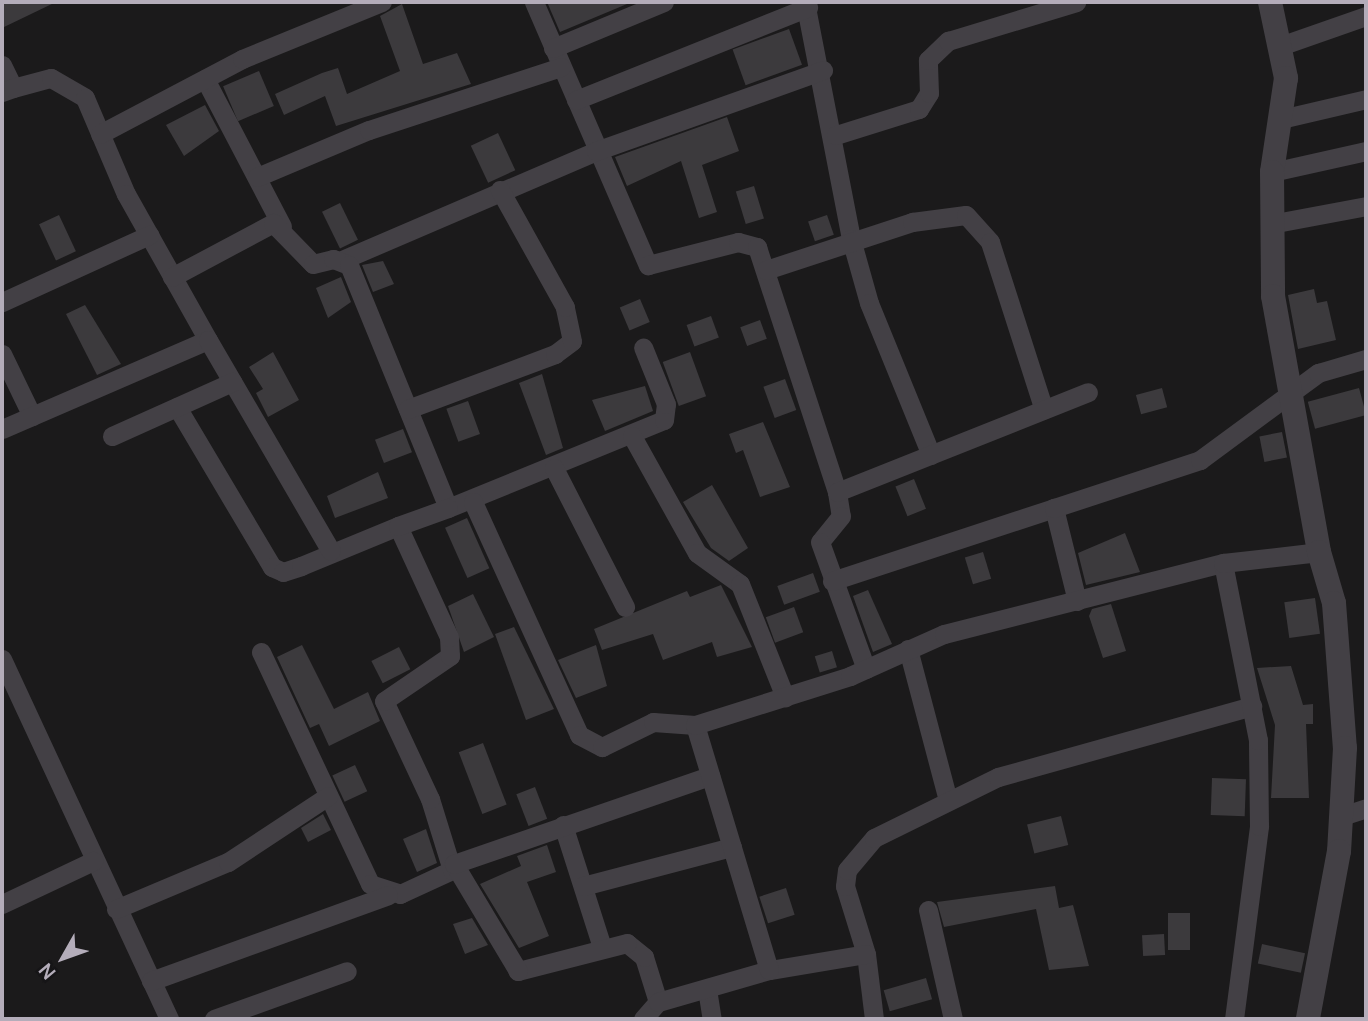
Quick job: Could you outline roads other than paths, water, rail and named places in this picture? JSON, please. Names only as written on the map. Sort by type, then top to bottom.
[{"type":"street","points":[[100,134],[205,79],[382,2]]},
{"type":"street","points":[[534,2],[596,151],[650,267],[752,241],[766,270],[837,492],[841,516],[820,542],[832,581],[866,668]]},
{"type":"street","points":[[553,48],[664,2]]},
{"type":"street","points":[[835,135],[919,109],[929,93],[928,60],[948,41],[1076,2]]},
{"type":"street","points":[[1270,2],[1283,45],[1281,119],[1272,172],[1273,296],[1319,552],[1334,603],[1345,748],[1342,816],[1308,1019]]},
{"type":"street","points":[[576,100],[807,4],[823,70],[851,239],[873,314],[931,455]]},
{"type":"street","points":[[1283,45],[1366,16]]},
{"type":"street","points":[[2,65],[7,90],[51,78],[69,83],[85,98],[149,236],[331,551]]},
{"type":"street","points":[[257,177],[369,130],[561,67]]},
{"type":"street","points":[[205,79],[282,226],[313,264],[342,260],[596,151],[823,70]]},
{"type":"street","points":[[1281,119],[1366,99]]},
{"type":"street","points":[[1272,172],[1366,151]]},
{"type":"street","points":[[408,409],[555,354],[572,341],[565,307],[500,190]]},
{"type":"street","points":[[1271,224],[1366,205]]},
{"type":"street","points":[[766,270],[851,239],[942,216],[975,220],[990,242],[1044,410]]},
{"type":"street","points":[[172,277],[262,227],[282,226]]},
{"type":"street","points":[[2,303],[149,236]]},
{"type":"street","points":[[342,260],[355,274],[448,508]]},
{"type":"street","points":[[2,429],[208,340]]},
{"type":"street","points":[[177,407],[272,567],[283,572],[398,526],[473,502],[632,436],[667,413],[643,347]]},
{"type":"street","points":[[2,355],[32,415]]},
{"type":"street","points":[[832,581],[1200,460],[1318,373],[1366,359]]},
{"type":"street","points":[[112,436],[232,382]]},
{"type":"street","points":[[837,492],[1088,392]]},
{"type":"street","points":[[632,436],[697,553],[740,584],[785,697]]},
{"type":"street","points":[[554,468],[625,607]]},
{"type":"street","points":[[473,502],[579,735],[602,747],[653,722],[695,725],[785,697],[866,668],[908,649],[1077,601],[1223,563],[1319,552]]},
{"type":"street","points":[[1054,508],[1077,601]]},
{"type":"street","points":[[398,526],[451,646],[443,663],[390,692],[385,710],[454,864],[518,971],[627,943],[639,949],[658,1002]]},
{"type":"street","points":[[1223,563],[1252,706],[1259,826],[1234,1019]]},
{"type":"street","points":[[908,649],[947,797]]},
{"type":"street","points":[[261,652],[365,877],[388,895]]},
{"type":"street","points":[[2,659],[93,861],[169,1019]]},
{"type":"street","points":[[874,1019],[866,954],[845,886],[847,870],[874,838],[947,797],[1252,706]]},
{"type":"street","points":[[695,725],[769,970]]},
{"type":"street","points":[[152,981],[388,895],[439,880],[454,864],[710,776]]},
{"type":"street","points":[[116,909],[228,862],[328,796]]},
{"type":"street","points":[[1342,816],[1366,808]]},
{"type":"street","points":[[563,825],[603,947]]},
{"type":"street","points":[[583,886],[732,848]]},
{"type":"street","points":[[2,904],[93,861]]},
{"type":"street","points":[[928,910],[953,1019]]},
{"type":"street","points":[[643,1019],[658,1002],[769,970],[866,954]]},
{"type":"street","points":[[214,1019],[347,971]]},
{"type":"street","points":[[707,989],[712,1019]]}]
